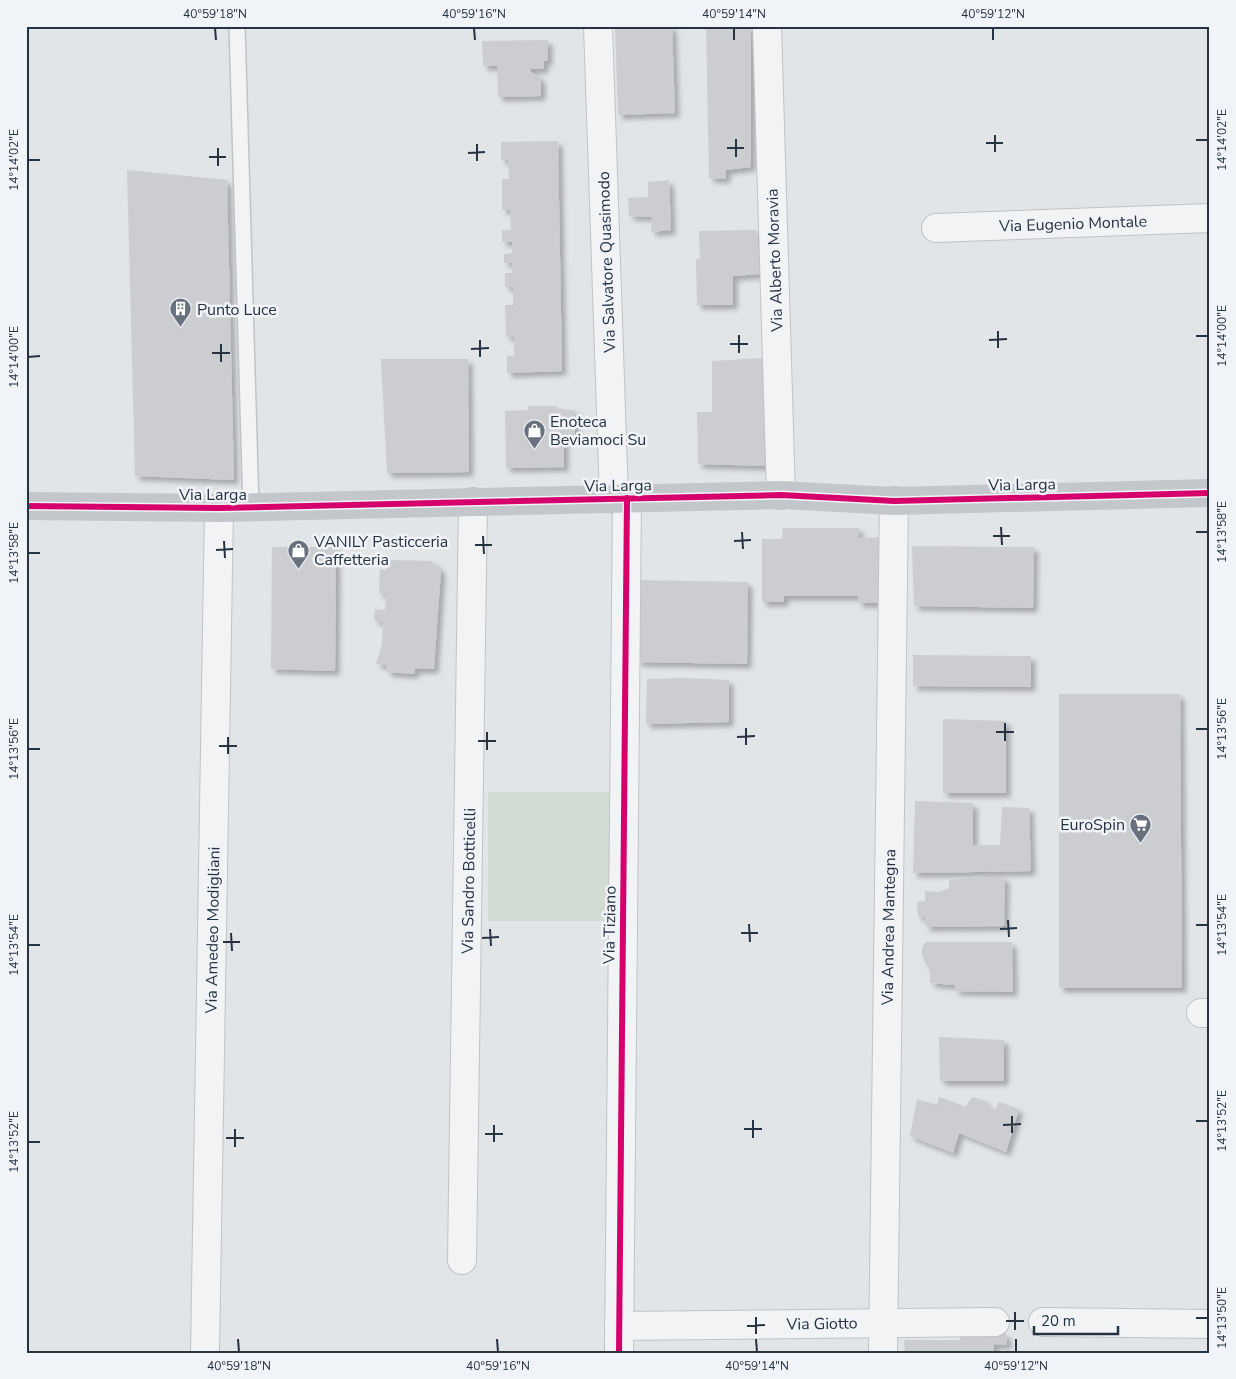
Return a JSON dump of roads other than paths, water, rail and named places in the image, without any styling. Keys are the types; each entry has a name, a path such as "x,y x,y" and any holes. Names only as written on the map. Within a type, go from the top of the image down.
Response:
{"street":[{"name":"Via Salvatore Quasimodo","path":"598,26 620,499"},
{"name":"Via Alberto Moravia","path":"767,26 780,495"},
{"name":"Via Eugenio Montale","path":"936,228 1210,218"},
{"name":"Via Larga","path":"26,506 250,508 780,495 894,501 1210,493"},
{"name":"Via Tiziano","path":"619,1353 620,499"},
{"name":"Via Andrea Mantegna","path":"883,1353 894,501"},
{"name":"Via Sandro Botticelli","path":"462,1260 473,502"},
{"name":"Via Amedeo Modigliani","path":"205,1353 219,508"},
{"name":"Via Giotto","path":"619,1326 995,1322"},
{"path":"1043,1322 1210,1324"}],"lane":[{"path":"238,26 250,508"}],"place":[{"name":"Punto Luce","path":"181,328"},
{"name":"Enoteca Beviamoci Su","path":"534,449"},
{"name":"VANILY Pasticceria Caffetteria","path":"298,569"},
{"name":"EuroSpin","path":"1141,843"}]}
